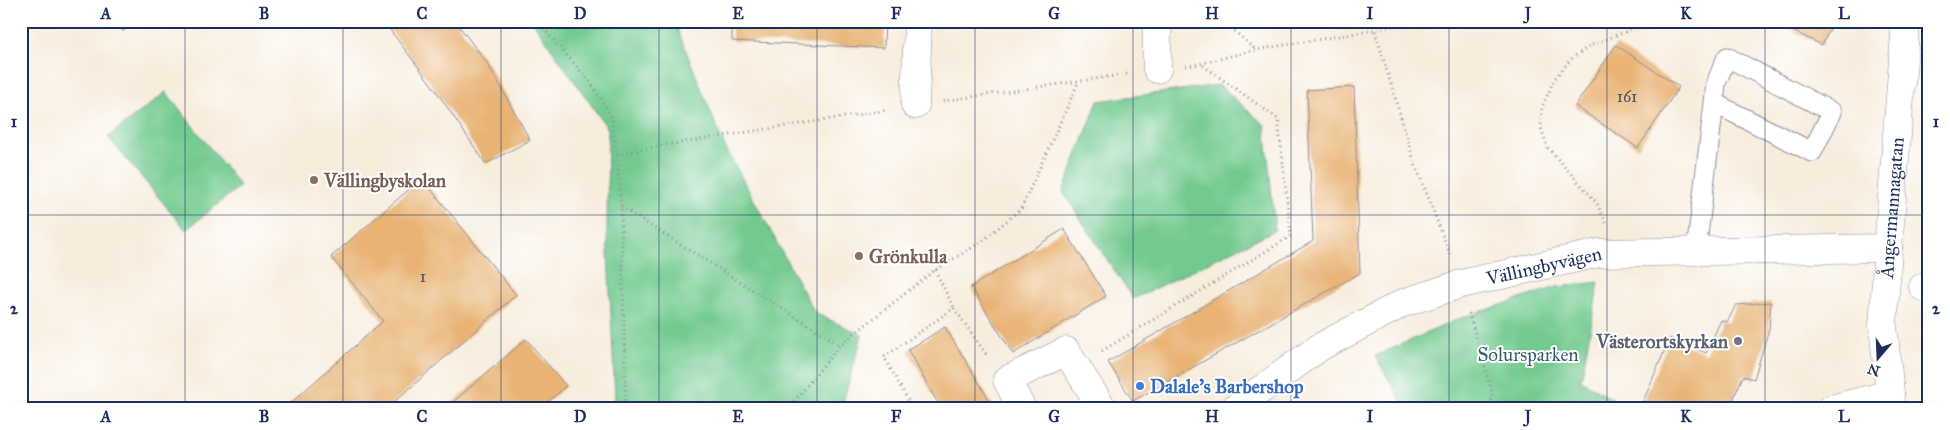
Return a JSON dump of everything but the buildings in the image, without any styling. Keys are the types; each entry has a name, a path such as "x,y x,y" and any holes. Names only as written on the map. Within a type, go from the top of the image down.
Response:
{"street":[{"path":"915,105 918,21"},
{"path":"1157,21 1157,69"},
{"name":"Ångermannagatan","path":"1893,404 1883,326 1906,21"},
{"name":"Vällingbyvägen","path":"1234,409 1320,347 1403,303 1461,284 1600,253 1888,248"},
{"path":"1022,409 1007,380 1066,351 1103,409"},
{"path":"1831,409 1893,404"}],"lane":[{"path":"1696,252 1716,83 1727,57 1832,112 1812,152 1714,103"}],"path":[{"path":"537,21 591,83 611,116 617,156 621,207 626,409"},
{"path":"1223,21 1256,50"},
{"path":"617,156 647,148 915,105 1200,64 1256,50 1375,31 1414,21"},
{"path":"1621,253 1597,203 1548,148 1540,128 1542,107 1555,78 1573,57 1592,45 1652,21"},
{"path":"1375,31 1414,161 1461,284 1492,390 1491,409"},
{"path":"1076,367 1291,236 1278,118 1200,64"},
{"path":"788,409 840,345 936,270 980,243 1021,209 1079,81"},
{"path":"621,207 840,345"},
{"path":"936,270 954,308 994,365 1007,380"},
{"path":"913,409 884,357 954,308"}],"green space":[{"path":"532,21 674,21 724,145 815,313 862,335 841,409 608,409 615,398 607,231 608,129"},
{"path":"1219,85 1265,125 1275,230 1133,299 1063,192 1098,101"},
{"path":"166,92 240,186 186,230 108,137"},
{"name":"Solursparken","path":"1599,282 1581,380 1629,409 1406,409 1375,356 1461,318 1557,287"}],"place":[{"name":"Vällingbyskolan","path":"314,180"},
{"name":"Grönkulla","path":"859,256"},
{"name":"Västerortskyrkan","path":"1738,341"},
{"name":"Dalale’s Barbershop","path":"1140,386"}]}
